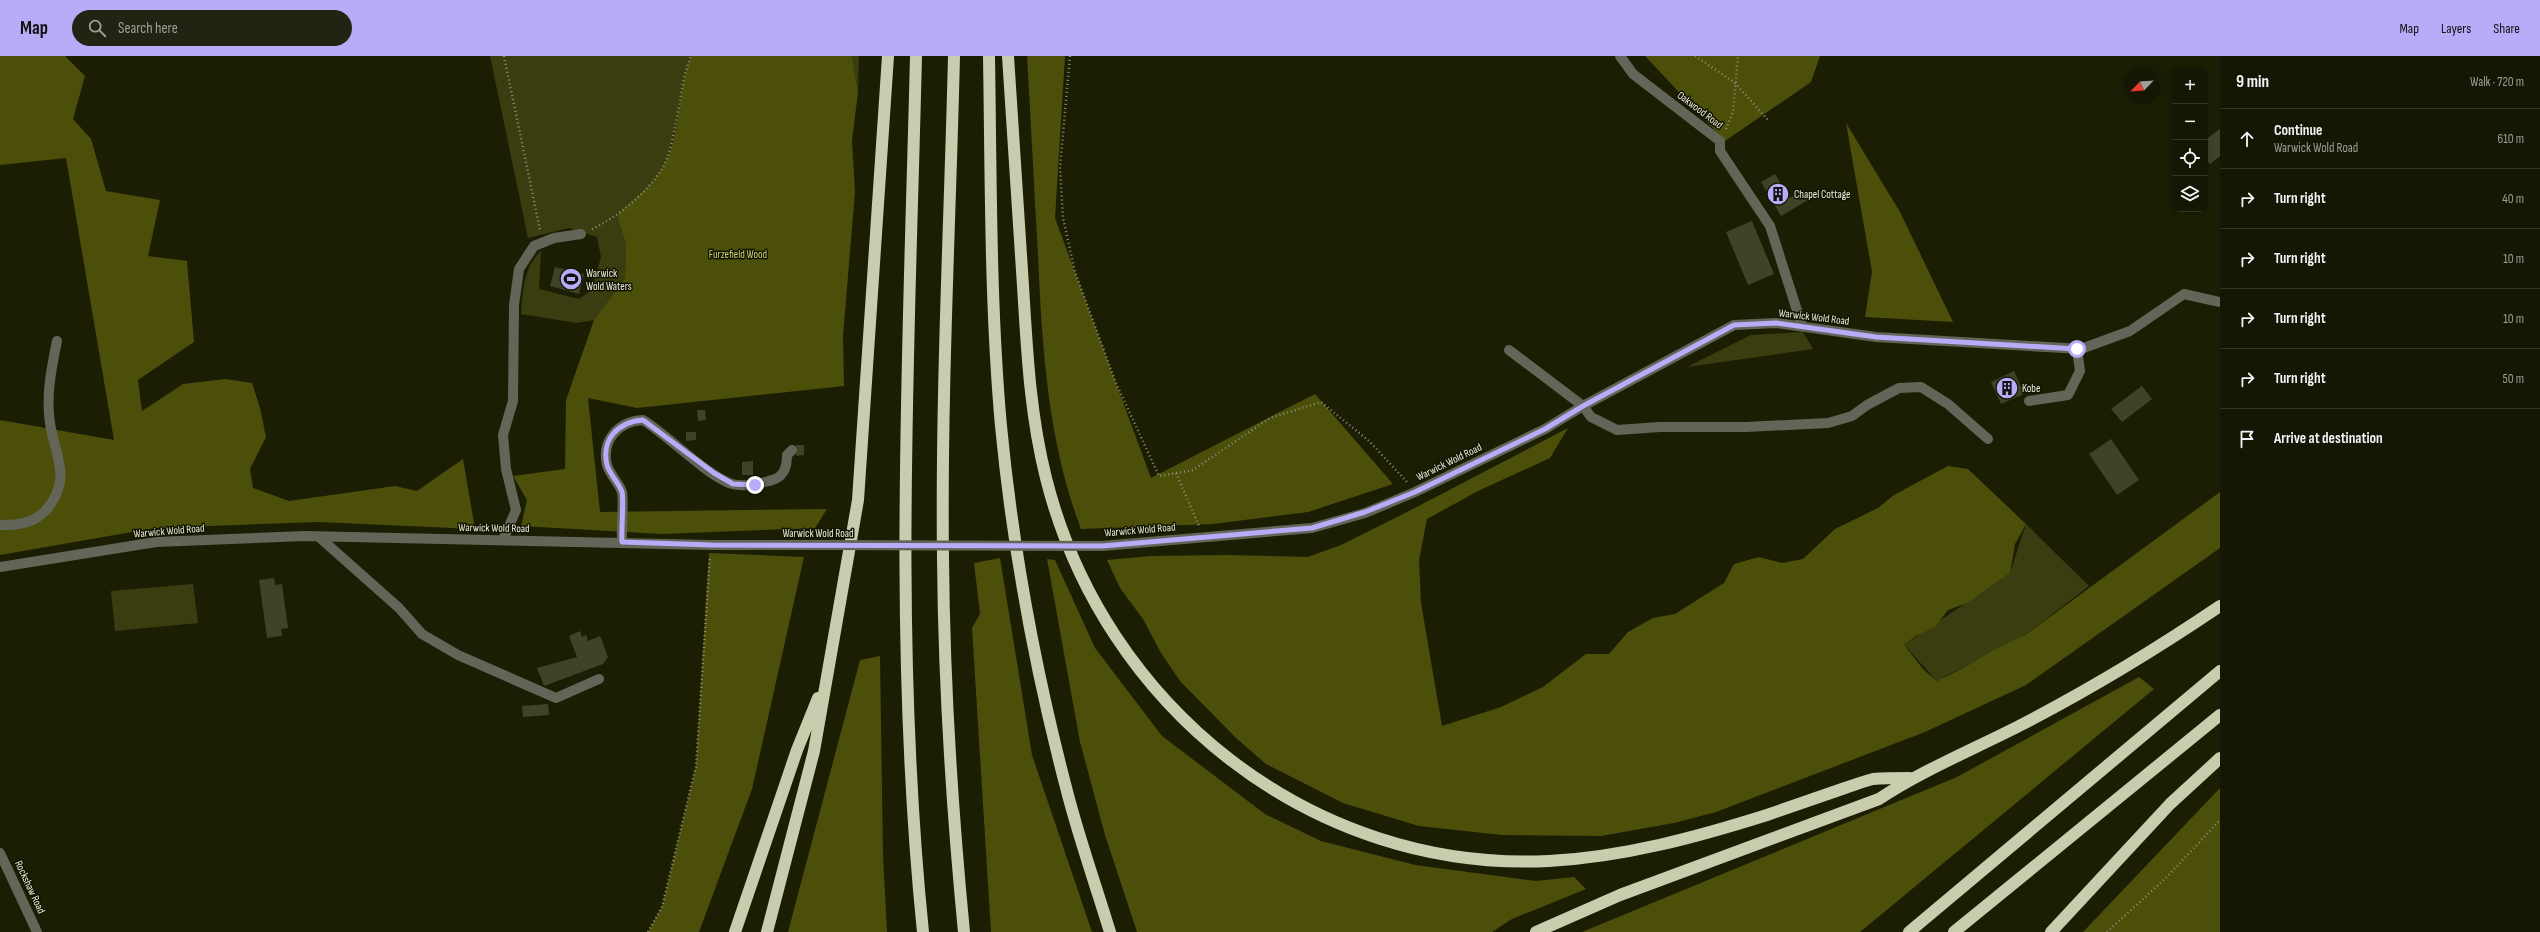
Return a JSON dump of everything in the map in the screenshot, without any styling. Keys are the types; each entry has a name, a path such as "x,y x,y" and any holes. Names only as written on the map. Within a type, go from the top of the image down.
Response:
{"highway":[{"path":"767,932 814,751 858,500 888,56"},
{"path":"916,56 904,518 910,746 923,932"},
{"path":"954,56 944,409 943,558 951,777 964,932"},
{"path":"989,56 995,332 1001,426 1010,504 1023,591 1048,716 1069,797 1110,932"},
{"path":"1008,56 1033,415 1049,489 1077,566 1118,641 1168,705 1199,735 1235,765 1309,810 1358,831 1421,850 1507,861 1587,858 1664,844 1770,814 1872,779 1910,778"},
{"path":"1536,932 1620,895 1879,799 1910,778 1983,745 2064,703 2126,667 2220,606"},
{"path":"1909,932 2220,672"},
{"path":"735,932 797,750 827,676"},
{"path":"1954,932 2220,715"},
{"path":"2051,932 2170,804 2220,758"}],"street":[{"name":"Oakwood Road","path":"1620,56 1633,74 1720,141 1720,151 1770,226 1802,326"},
{"path":"502,540 516,510 506,469 503,435 513,402 514,305 519,269 534,246 554,238 581,234"},
{"name":"Warwick Wold Road","path":"0,567 156,542 319,537 711,545 1102,546 1312,528 1365,512 1415,492 1545,429 1583,406 1734,325 1776,323 1876,337 2077,349 2130,332 2184,294 2220,302"},
{"path":"0,525 20,525 39,518 58,496 61,473 49,416 48,384 57,341"},
{"path":"2029,401 2068,395 2080,371 2077,349"},
{"path":"1509,350 1583,406 1591,417 1617,430 1660,427 1746,427 1828,423 1852,416 1867,405 1899,388 1921,388 1948,404 1988,439"},
{"path":"622,542 622,492 607,466 606,450 612,435 621,425 631,421 643,420 714,473 733,484 755,485 774,480 783,475 787,466 787,455 792,450"},
{"path":"319,537 399,608 422,634 458,655 556,698 599,679"},
{"name":"Rockshaw Road","path":"0,852 37,932"}],"path":[{"path":"504,56 543,242"},
{"path":"581,234 604,223 635,199 662,169 670,150 681,87 691,56"},
{"path":"1070,56 1060,167 1063,218 1076,272 1116,383 1159,476 1193,470 1270,418 1321,402 1369,440 1415,492"},
{"path":"1695,56 1734,82 1769,121"},
{"path":"1720,141 1733,112 1734,82 1738,56"},
{"path":"1176,473 1204,537"},
{"path":"648,932 662,907 696,766 711,545"},
{"path":"2107,932 2166,878 2220,820"}],"green space":[{"path":"0,56 65,56 85,76 73,119 91,139 106,191 160,200 148,256 187,261 194,342 138,380 142,411 183,384 225,379 252,383 260,408 266,437 250,469 253,488 289,501 395,486 417,491 463,459 475,529 318,522 155,528 0,555 0,420 114,440 66,158 0,165"},
{"path":"490,56 691,56 686,70 676,127 668,155 658,175 618,219 626,244 625,278 594,320 577,323 521,314 523,288 527,272 541,251 539,289 579,299 592,290 601,257 597,237 569,228 528,238"},
{"name":"Furzefield Wood","path":"691,56 852,56 858,92 852,141 855,192 843,336 844,386 637,408 588,398 600,512 827,509 815,528 662,534 521,526 527,500 513,476 565,469 566,400 594,320 625,278 626,244 618,219 619,212 653,181 658,175 668,155 673,142 683,84"},
{"path":"852,56 859,56 858,92"},
{"path":"1027,56 1065,56 1055,218 1151,478 1315,394 1393,484 1308,512 1213,524 1081,529 1061,463 1054,429 1045,360"},
{"path":"1645,56 1820,56 1811,82 1725,141"},
{"path":"1846,123 1900,212 1953,322 1865,317 1872,272"},
{"path":"1803,332 1813,349 1687,367 1751,335"},
{"path":"1568,428 1550,458 1478,491 1427,519 1419,560 1421,603 1442,726 1501,707 1543,687 1586,654 1609,654 1628,632 1653,618 1675,614 1724,583 1734,564 1759,557 1782,563 1803,559 1835,529 1878,508 1894,495 1948,466 1968,469 2026,524 2015,544 2010,573 1967,603 1948,610 1935,627 1916,636 1904,645 1924,670 1937,681 2002,646 2024,636 2220,492 2220,548 2026,685 1925,732 1716,812 1674,823 1601,836 1502,835 1419,826 1343,803 1266,764 1236,738 1180,681 1161,653 1143,619 1120,588 1107,560 1151,556 1226,555 1308,557 1341,545"},
{"path":"2026,524 2089,586 2024,636 1937,681 1904,645 2010,573"},
{"path":"709,553 804,557 752,789 699,932 648,932 662,907 696,766"},
{"path":"1000,558 1032,755 1092,932 991,932 972,628 980,614 974,563"},
{"path":"1047,559 1055,560 1095,648 1162,736 1265,814 1321,841 1415,865 1536,881 1574,877 1586,889 1512,919 1492,932 1137,932 1105,835 1080,742"},
{"path":"193,584 198,623 115,631 111,591"},
{"path":"880,656 883,856 887,932 788,932 860,660"},
{"path":"2139,677 2154,689 1860,932 1582,932 1957,777"},
{"path":"2220,788 2220,932 2083,932"}],"building":[{"path":"2220,129 2220,156 2210,164 2208,162 2208,138"},
{"name":"Chapel Cottage","path":"1775,174 1790,198 1802,190 1808,200 1781,216 1761,182"},
{"path":"1752,221 1774,274 1748,285 1726,232"},
{"path":"555,267 584,274 579,294 550,286"},
{"name":"Kobe","path":"2014,371 2024,394 2001,404 1991,382"},
{"path":"2142,386 2152,399 2122,422 2111,409"},
{"path":"697,410 705,410 706,420 698,421"},
{"path":"686,432 696,432 696,440 686,441"},
{"path":"2111,439 2139,480 2117,495 2089,454"},
{"path":"796,445 804,445 804,455 796,456"},
{"path":"753,461 753,475 742,475 742,462"},
{"path":"274,578 275,585 282,584 288,628 281,629 282,636 267,638 259,580"},
{"path":"580,631 582,637 586,635 588,641 600,636 608,657 603,664 544,686 537,668 577,657 569,636"},
{"path":"548,704 549,715 523,717 522,706"}],"place":[{"name":"Chapel Cottage","path":"1778,194"},
{"name":"Warwick Wold Waters","path":"571,279"},
{"name":"Kobe","path":"2007,388"}],"route":[{"path":"755,485 733,484 714,473 643,420 631,421 621,425 612,435 606,450 607,466 622,492 622,542 711,545 1102,546 1312,528 1365,512 1415,492 1545,429 1583,406 1734,325 1776,323 1876,337 2077,349"}]}
